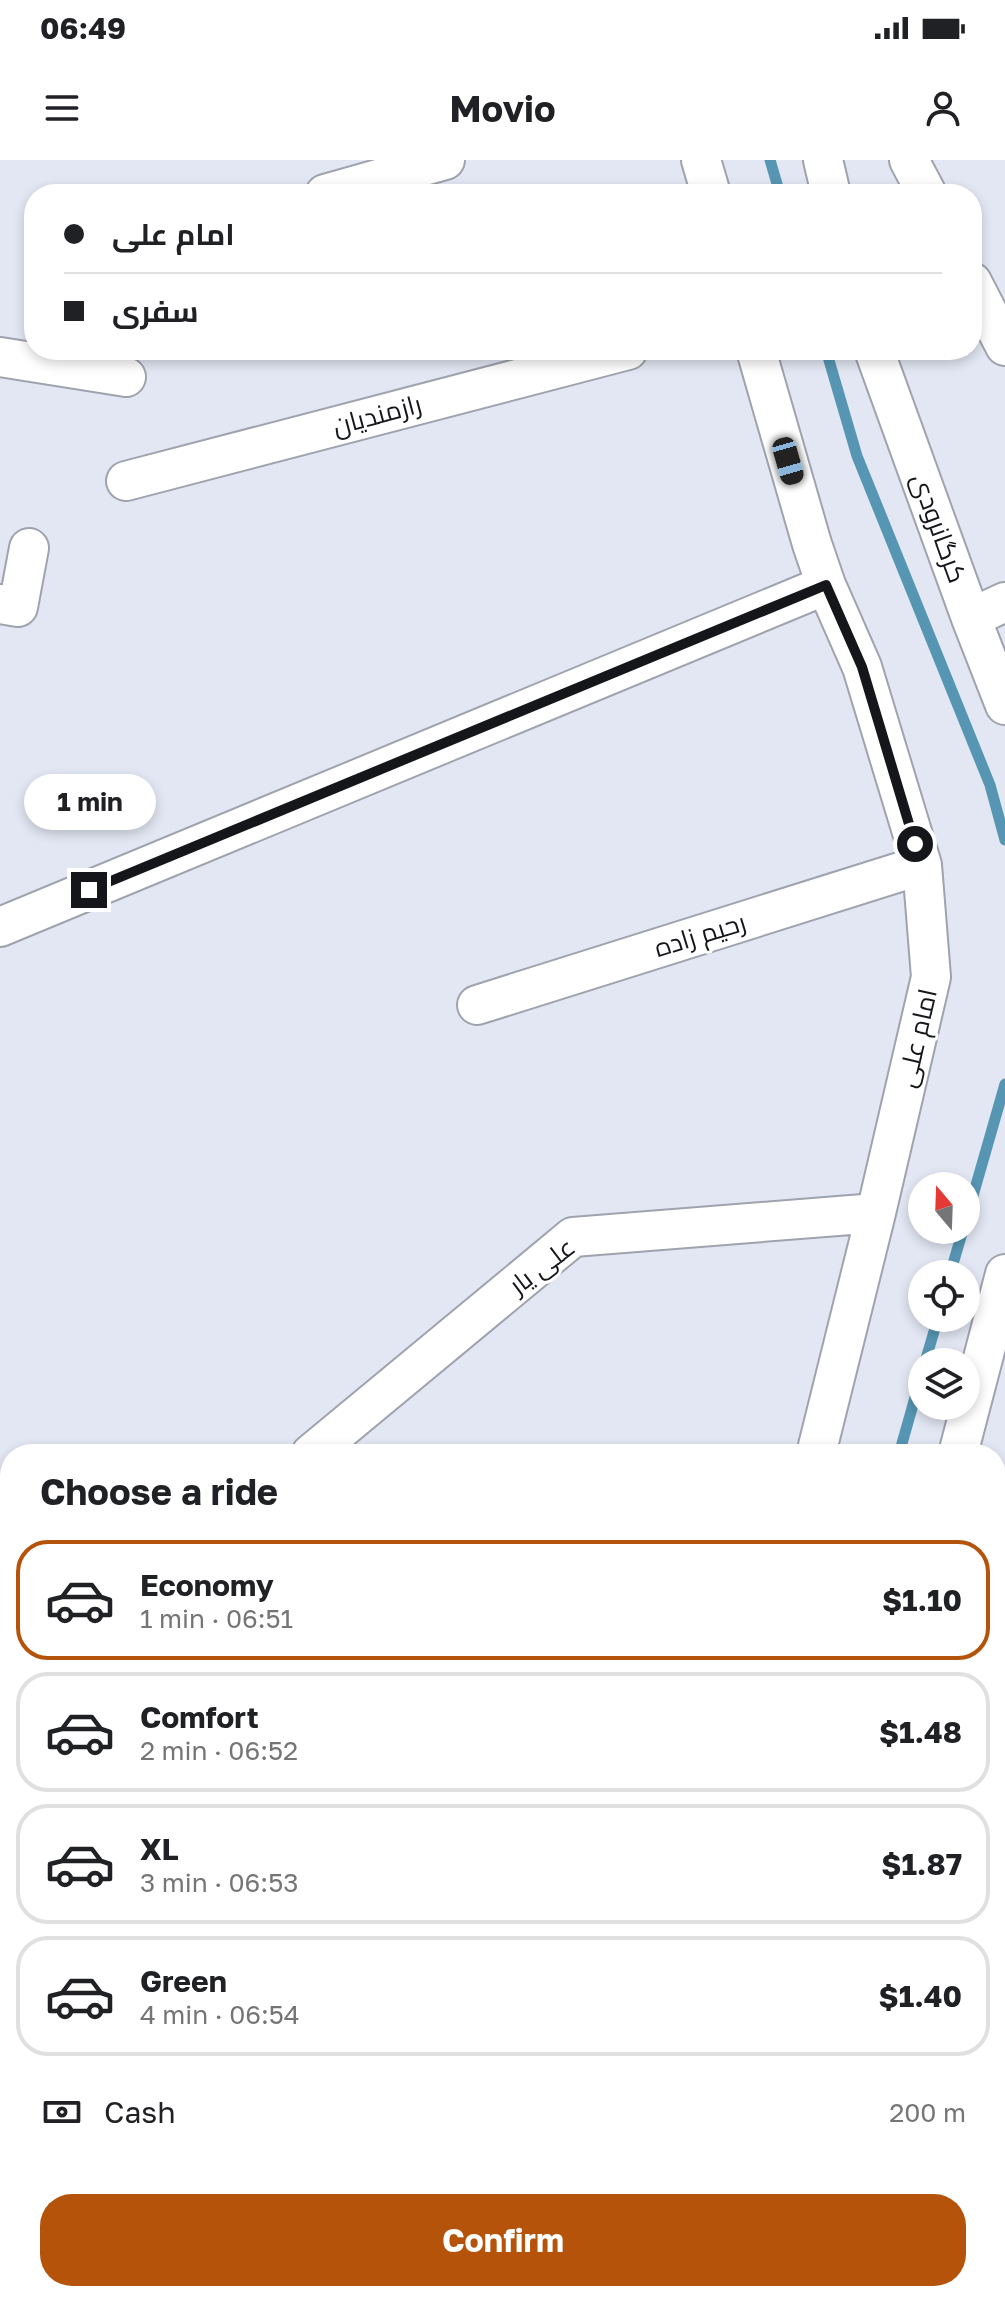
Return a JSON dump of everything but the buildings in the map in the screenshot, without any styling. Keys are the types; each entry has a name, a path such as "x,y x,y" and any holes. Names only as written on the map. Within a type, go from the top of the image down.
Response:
{"street":[{"path":"360,184 445,160"},
{"path":"701,160 708,184"},
{"path":"823,160 829,184"},
{"path":"909,160 922,184"},
{"path":"982,301 1005,346"},
{"path":"0,357 126,377"},
{"name":"رازمندیان","path":"126,481 590,360"},
{"name":"امام علی","path":"759,360 812,544 826,585 862,667 922,865 931,977 818,1444"},
{"name":"کرگانرودی","path":"878,360 1005,705"},
{"path":"0,604 18,607 29,548"},
{"path":"0,927 826,585"},
{"path":"971,618 1005,602"},
{"name":"رحیم زاده","path":"477,1005 922,865"},
{"name":"علی یار","path":"323,1444 573,1237 876,1213"},
{"path":"961,1444 1005,1274"}],"waterway":[{"path":"770,160 777,184"},
{"path":"829,360 857,456 990,785 1005,840"},
{"path":"980,1172 1005,1084"},
{"path":"954,1260 959,1244"},
{"path":"929,1348 934,1332"},
{"path":"902,1444 909,1420"}],"route":[{"path":"89,890 826,585 862,667 915,844"}]}
